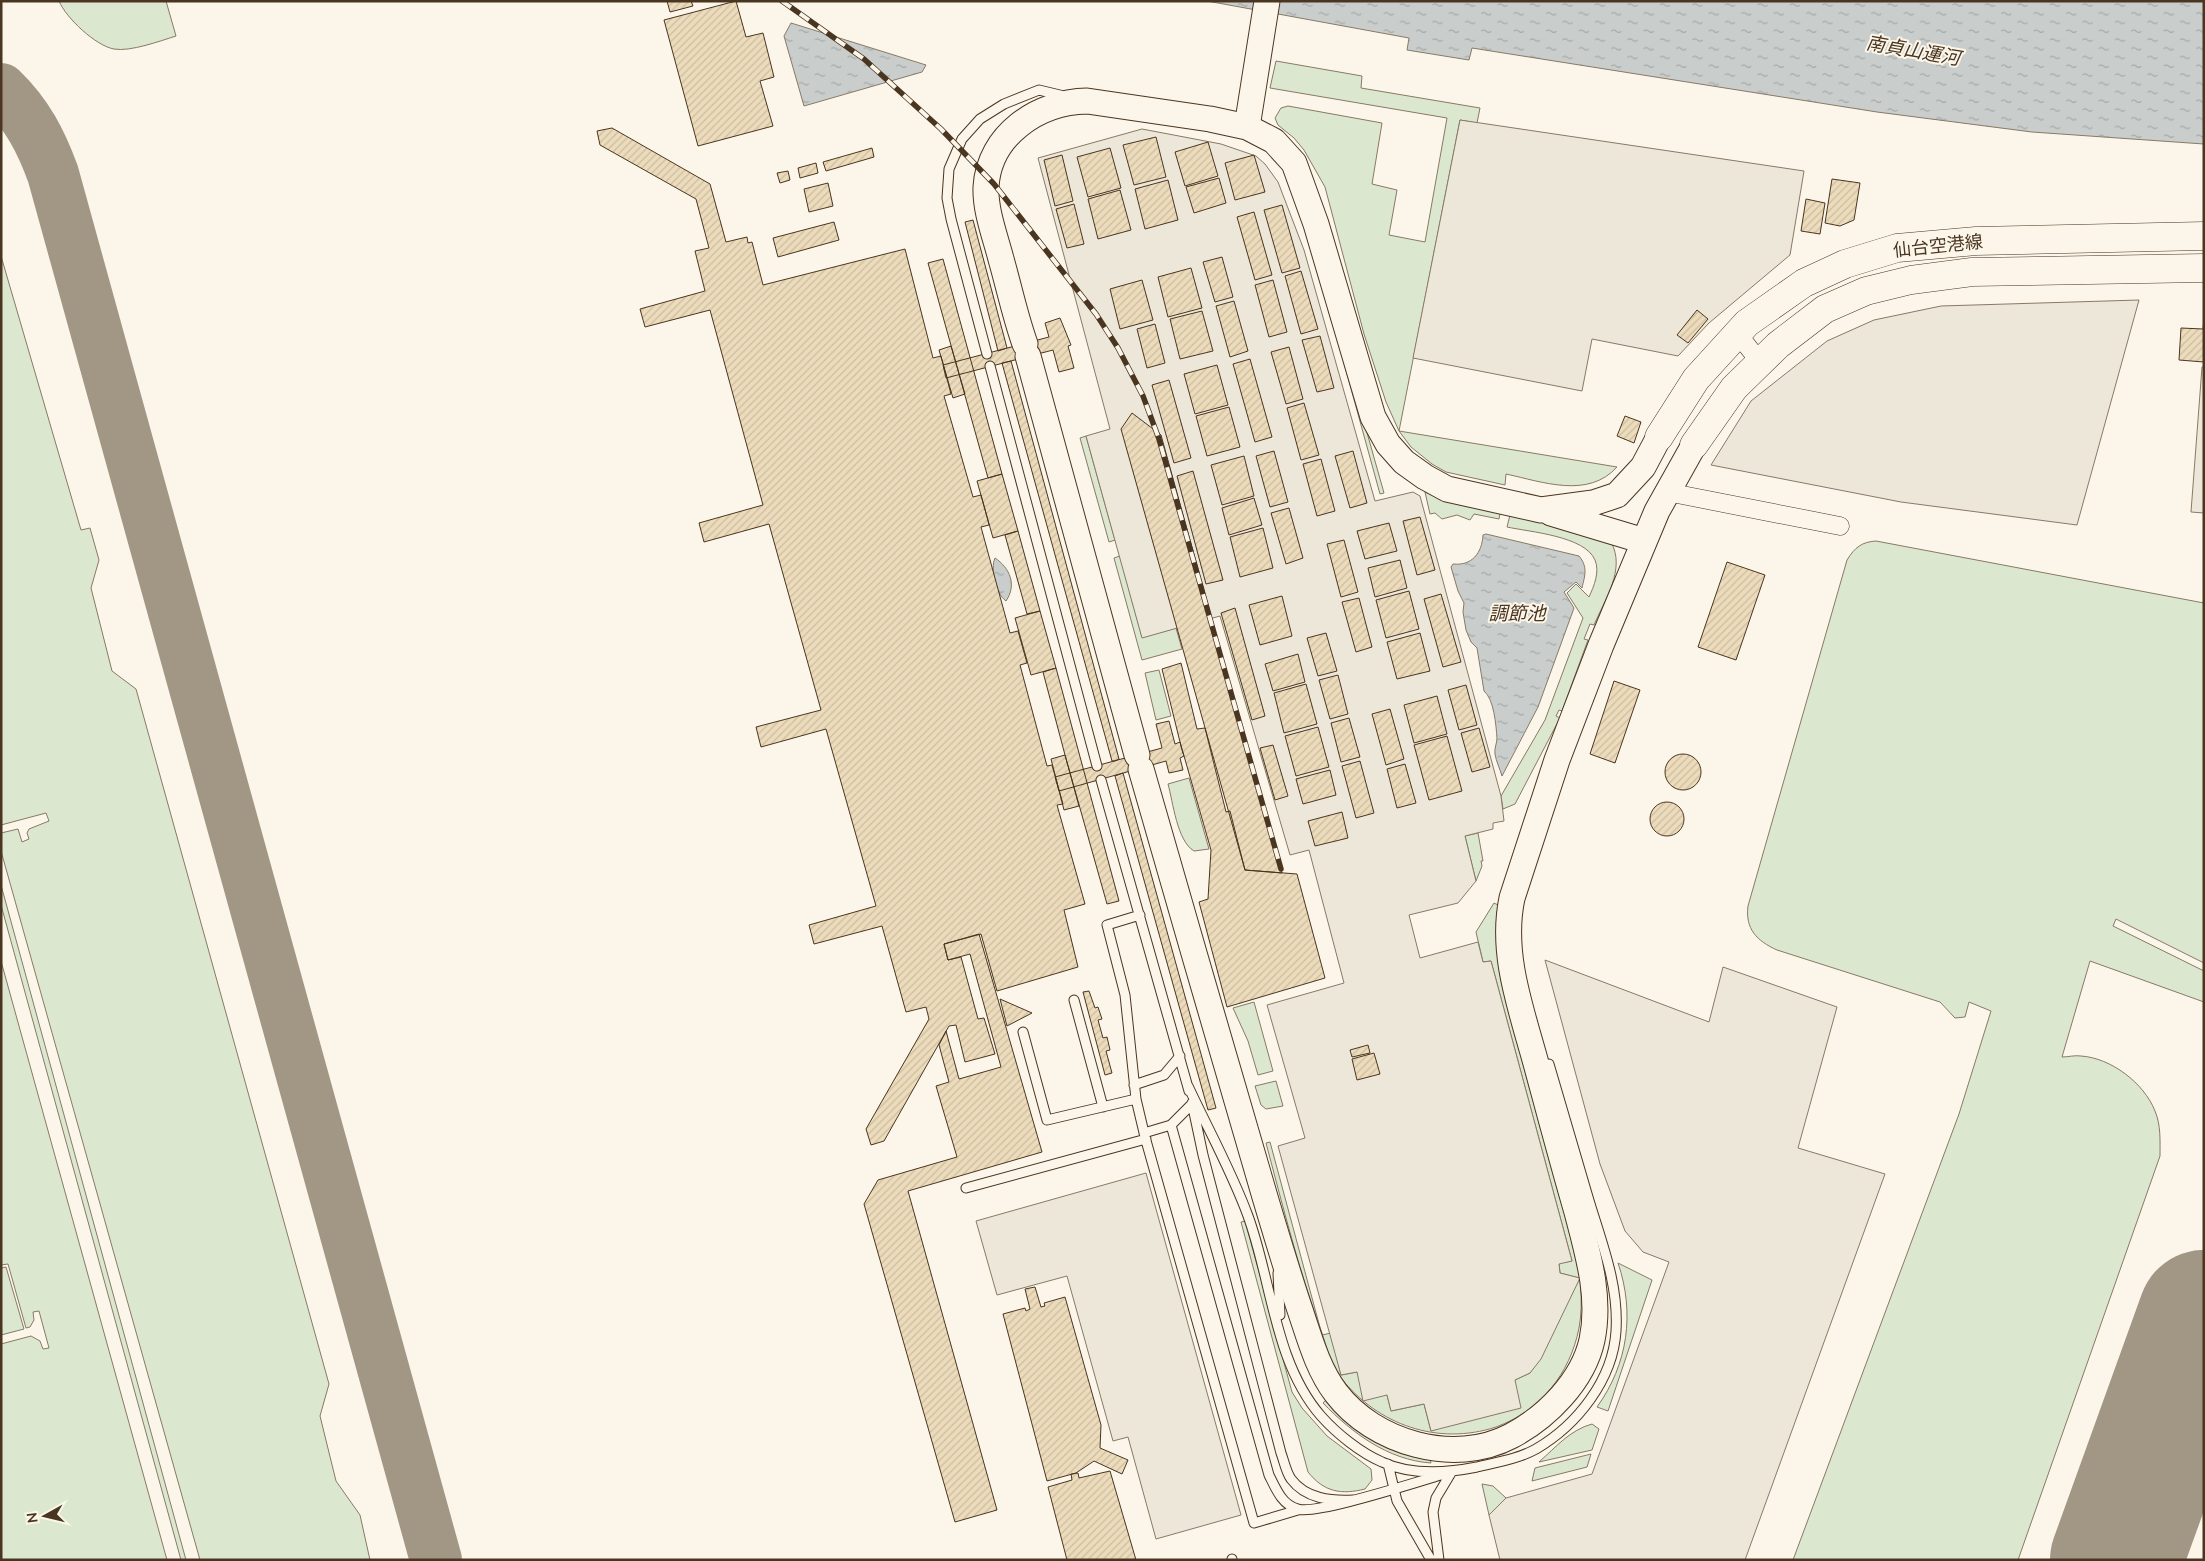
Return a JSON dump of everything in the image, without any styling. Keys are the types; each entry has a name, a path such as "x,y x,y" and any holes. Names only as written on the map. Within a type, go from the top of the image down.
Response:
{"main road":[{"name":"仙台空港線","path":"1659,438 1696,379 1737,333 1804,283 1862,258 1897,248 1976,241 2204,236"},
{"name":"仙台空港線","path":"1694,445 1734,388 1778,345 1825,310 1873,290 1911,280 1972,272 2204,268"}],"street":[{"path":"1247,127 1267,1"},
{"path":"1644,541 1542,510 1447,489 1404,462 1388,444 1373,417 1316,224 1294,163 1274,141 1247,127 1210,119 1087,101 1054,105 1028,118 1015,128 993,158 986,188 991,222 1139,762 1276,1235 1314,1354 1335,1392 1356,1414 1381,1430 1411,1444 1446,1449 1479,1447 1510,1436 1537,1420 1560,1398 1579,1372 1591,1344 1595,1319 1595,1295 1584,1241 1512,976 1508,919 1512,898 1557,760 1644,541 1667,492 1694,445"},
{"path":"1862,258 1873,290"},
{"path":"1737,333 1760,362"},
{"path":"1542,510 1593,503 1617,495 1642,467 1659,438"},
{"path":"1667,492 1840,526"}],"lane":[{"path":"987,354 951,219 947,198 949,169 962,139 980,119 1004,104 1038,90 1087,101"},
{"path":"990,366 1097,766"},
{"path":"1101,780 1180,1056 1203,1155 1281,1453 1290,1478 1309,1494 1323,1498 1353,1500"},
{"path":"1140,915 1107,925 1126,995 1136,1099 1254,1523 1298,1510 1321,1509 1451,1472 1508,1460 1534,1450 1556,1434 1581,1412 1589,1401 1612,1354 1616,1333 1617,1304 1610,1266 1547,1057"},
{"path":"1512,976 1535,1022"},
{"path":"1074,1000 1103,1106"},
{"path":"1023,1032 1047,1120 1136,1099"},
{"path":"1134,1085 1164,1075 1180,1056"},
{"path":"1188,1086 1248,1216 1280,1330 1299,1384 1321,1415 1341,1435 1388,1464 1418,1472 1451,1472"},
{"path":"966,1188 1145,1136 1171,1125 1192,1104"},
{"path":"1171,1125 1270,1475 1281,1498 1298,1510"},
{"path":"1276,1235 1280,1330"},
{"path":"1388,1464 1397,1501 1431,1560"},
{"path":"1439,1560 1433,1512 1436,1498 1451,1472"}],"green space":[{"path":"59,1 166,1 176,36 136,48 121,50 107,47 82,30 68,15"},
{"path":"1276,61 1362,76 1361,88 1480,108 1477,123 1460,120 1399,431 1386,402 1364,334 1325,187 1304,150 1294,138 1278,125 1275,118 1281,108 1288,106 1382,123 1372,184 1397,190 1389,235 1425,242 1447,118 1270,88"},
{"path":"1,256 81,530 90,528 99,560 91,588 112,671 136,689 329,1384 320,1416 336,1481 360,1515 370,1560 200,1560 1,851 1,833 18,829 22,842 29,839 27,833 29,829 49,821 46,813 1,825"},
{"path":"1342,344 1384,493 1380,494 1339,345"},
{"path":"1399,431 1617,467 1605,477 1593,483 1564,486 1506,474 1505,485 1446,472 1432,464 1411,447"},
{"path":"1086,436 1115,540 1109,542 1080,438"},
{"path":"1425,492 1443,500 1500,513 1499,519 1474,514 1470,520 1457,515 1442,519 1435,513 1430,514"},
{"path":"1510,515 1565,527 1611,542 1615,552 1616,563 1612,584 1594,625 1590,624 1584,639 1588,640 1562,711 1559,710 1556,716 1560,718 1515,804 1503,809 1501,796 1545,720 1583,618 1567,593 1576,584 1589,597 1597,574 1595,560 1580,545 1556,536 1507,527"},
{"path":"1876,541 2204,603 2204,963 2116,919 2113,926 2204,971 2204,1002 2090,961 2062,1057 2081,1056 2104,1062 2115,1067 2135,1082 2150,1101 2157,1116 2160,1133 2160,1156 2018,1560 1793,1560 1959,1114 1991,1011 1969,1002 1965,1017 1955,1018 1940,1002 1777,950 1758,938 1748,921 1748,906 1847,560 1859,546"},
{"path":"1120,556 1142,637 1176,628 1182,649 1142,660 1114,558"},
{"path":"1159,670 1171,716 1156,720 1145,673"},
{"path":"1189,778 1209,849 1194,851 1188,846 1183,839 1176,820 1168,784"},
{"path":"1478,833 1483,861 1481,861 1482,866 1476,881 1465,836"},
{"path":"1,885 186,1560 181,1560 1,905"},
{"path":"1494,903 1498,905 1497,932 1568,1210 1578,1260 1581,1308 1575,1345 1568,1361 1551,1389 1526,1411 1496,1427 1453,1434 1431,1432 1411,1427 1391,1419 1373,1408 1341,1378 1335,1368 1323,1335 1331,1333 1341,1375 1357,1372 1387,1395 1391,1411 1424,1404 1431,1431 1515,1380 1530,1373 1579,1278 1560,1273 1559,1263 1572,1261 1491,961 1483,962 1476,932"},
{"path":"1,961 167,1560 1,1560 1,1344 31,1336 40,1341 43,1349 49,1348 39,1311 33,1312 34,1320 30,1327 26,1328 8,1264 1,1265"},
{"path":"1254,1002 1273,1071 1258,1075 1248,1041 1233,1008"},
{"path":"1276,1081 1283,1106 1266,1109 1261,1105 1255,1086"},
{"path":"1270,1142 1320,1327 1299,1263 1266,1143"},
{"path":"1245,1221 1292,1392 1302,1408 1327,1436 1371,1469 1372,1480 1365,1489 1341,1492 1327,1488 1308,1472 1241,1222"},
{"path":"1618,1263 1652,1280 1608,1411 1597,1407 1608,1391 1622,1356 1627,1319 1623,1282"},
{"path":"6,1267 24,1329 1,1335 1,1268"},
{"path":"1326,1400 1430,1459 1431,1463 1400,1457 1372,1443 1334,1414 1323,1403"},
{"path":"1592,1424 1599,1429 1592,1450 1539,1462 1570,1435"},
{"path":"1591,1454 1587,1467 1532,1481 1535,1468"},
{"path":"1482,1484 1493,1486 1506,1498 1489,1515"}],"shaded area":[{"path":"1460,120 1804,171 1790,255 1709,323 1678,356 1592,339 1582,391 1413,358"},
{"path":"1142,129 1221,144 1256,156 1265,164 1278,182 1304,250 1375,501 1413,492 1420,496 1501,796 1504,821 1493,823 1493,829 1465,836 1476,881 1458,903 1409,915 1420,958 1478,942 1483,962 1491,961 1572,1261 1559,1264 1560,1273 1580,1278 1541,1359 1530,1373 1515,1380 1521,1408 1431,1431 1424,1404 1391,1411 1387,1395 1363,1401 1357,1372 1341,1375 1278,1146 1305,1138 1267,1005 1344,983 1309,850 1290,855 1220,616 1142,638 1086,436 1110,429 1038,158"},
{"path":"2139,300 2077,525 1901,502 1711,465 1751,401 1827,341 1874,320 1941,306"},
{"path":"2202,367 2204,367 2204,513 2191,512"},
{"path":"1545,960 1709,1022 1723,967 1837,1007 1798,1148 1885,1174 1745,1560 1500,1560 1489,1515 1506,1498 1592,1474 1669,1262 1643,1252 1625,1231 1600,1164"},
{"path":"1146,1173 1241,1515 1156,1539 1128,1437 1113,1441 1067,1276 997,1295 976,1221"}],"water":[{"name":"南貞山運河","path":"1207,1 2204,1 2204,144 2032,132 1877,112 1472,48 1469,60 1407,50 1409,38"},
{"path":"791,23 926,65 922,72 804,106 784,36"},
{"name":"調節池","path":"1486,534 1579,556 1584,564 1585,571 1582,588 1576,582 1564,592 1574,608 1538,707 1502,776 1495,754 1497,738 1494,713 1490,700 1484,691 1477,648 1471,642 1466,630 1463,612 1464,603 1458,591 1451,567 1453,564 1466,563 1475,557 1481,547 1483,535"},
{"path":"995,558 1005,567 1010,577 1011,589 1006,601 999,593 995,581 993,568"}],"building":[{"path":"667,1 691,1 693,6 670,12"},
{"path":"736,1 746,37 763,33 774,77 760,81 773,126 698,146 664,20"},
{"path":"612,128 710,184 726,242 747,237 748,243 752,242 763,285 905,249 933,358 941,356 951,394 944,396 973,497 981,495 989,525 981,527 1010,633 1018,631 1027,663 1020,665 1047,766 1052,765 1063,804 1057,805 1085,904 1064,910 1078,967 997,991 981,934 944,944 948,960 961,957 978,1019 984,1018 995,1054 965,1062 956,1025 949,1026 884,1141 871,1145 866,1129 929,1019 926,1007 906,1012 882,926 814,944 809,925 876,906 826,729 761,747 756,727 821,710 769,524 704,542 699,523 763,505 710,310 645,327 640,309 705,291 695,251 709,248 696,199 600,145 597,131"},
{"path":"1156,137 1166,177 1134,185 1123,145"},
{"path":"1208,142 1218,176 1185,186 1175,152"},
{"path":"872,148 874,157 826,171 823,162"},
{"path":"1110,148 1121,188 1088,197 1077,157"},
{"path":"1062,155 1073,201 1055,206 1044,160"},
{"path":"1254,155 1265,192 1235,200 1225,163"},
{"path":"816,163 818,173 800,178 798,168"},
{"path":"788,171 790,180 780,183 777,173"},
{"path":"1219,178 1226,203 1194,213 1186,187"},
{"path":"1832,179 1860,183 1854,220 1840,226 1825,223"},
{"path":"1168,180 1178,220 1145,229 1135,189"},
{"path":"828,183 833,206 809,212 804,189"},
{"path":"1120,190 1131,230 1098,239 1088,199"},
{"path":"1806,199 1825,203 1820,234 1801,231"},
{"path":"1074,204 1084,244 1067,248 1056,209"},
{"path":"1282,205 1300,268 1282,273 1264,210"},
{"path":"1254,212 1272,275 1255,280 1237,217"},
{"path":"973,220 1007,348 998,351 965,222"},
{"path":"834,222 839,240 778,257 773,238"},
{"path":"1222,257 1233,297 1215,302 1203,262"},
{"path":"943,259 1002,474 988,478 928,263"},
{"path":"1191,268 1202,308 1168,317 1158,277"},
{"path":"1301,271 1318,329 1301,334 1285,276"},
{"path":"1142,280 1153,320 1120,329 1110,289"},
{"path":"1273,280 1287,332 1269,337 1255,285"},
{"path":"1234,301 1248,351 1230,357 1216,306"},
{"path":"1697,310 1708,319 1688,343 1677,335"},
{"path":"1202,311 1213,351 1180,359 1170,319"},
{"path":"1060,318 1071,345 1068,346 1074,368 1059,372 1053,350 946,378 943,365 1049,337 1045,323"},
{"path":"2204,318 2204,362 2179,360 2181,328 2203,329"},
{"path":"1155,324 1165,363 1147,368 1137,329"},
{"path":"1320,336 1334,388 1317,392 1302,340"},
{"path":"951,346 965,394 953,398 939,350"},
{"path":"1289,347 1303,399 1286,404 1271,352"},
{"path":"1250,359 1272,437 1255,442 1233,364"},
{"path":"1011,361 1119,759 1115,761 1112,761 1002,363"},
{"path":"1217,365 1228,405 1195,414 1184,374"},
{"path":"1169,380 1191,458 1174,463 1152,385"},
{"path":"1304,403 1319,455 1301,460 1287,408"},
{"path":"1229,407 1240,447 1207,456 1196,416"},
{"path":"1132,413 1161,435 1282,873 1245,870 1121,429"},
{"path":"1625,416 1641,422 1634,443 1617,436"},
{"path":"1274,451 1288,502 1270,507 1256,456"},
{"path":"1353,451 1367,503 1350,508 1335,456"},
{"path":"1244,456 1254,496 1222,505 1211,465"},
{"path":"1321,459 1335,511 1317,516 1303,464"},
{"path":"1193,471 1223,580 1206,584 1177,476"},
{"path":"1002,474 1018,531 993,538 977,481"},
{"path":"1254,498 1262,525 1229,535 1222,508"},
{"path":"1289,508 1303,558 1286,564 1271,513"},
{"path":"1420,517 1435,570 1417,575 1403,521"},
{"path":"1389,523 1397,551 1365,559 1357,531"},
{"path":"1263,528 1273,568 1240,577 1230,537"},
{"path":"1018,531 1040,611 1027,614 1005,535"},
{"path":"1344,540 1358,592 1341,597 1327,544"},
{"path":"1400,560 1407,588 1375,597 1368,568"},
{"path":"1727,562 1765,575 1736,660 1698,647"},
{"path":"1409,591 1419,629 1386,638 1376,600"},
{"path":"1441,594 1461,662 1443,667 1424,599"},
{"path":"1282,596 1292,636 1260,645 1249,605"},
{"path":"1359,598 1372,647 1356,652 1342,602"},
{"path":"1235,608 1265,716 1252,720 1221,613"},
{"path":"1040,611 1056,668 1031,675 1015,618"},
{"path":"1326,633 1337,671 1318,676 1307,638"},
{"path":"1420,633 1430,671 1397,679 1387,642"},
{"path":"1298,654 1305,682 1273,691 1265,664"},
{"path":"1181,663 1197,729 1205,728 1226,812 1230,811 1245,870 1297,874 1325,978 1227,1007 1199,902 1208,899 1211,850 1180,742 1162,669"},
{"path":"1056,668 1119,901 1107,904 1043,672"},
{"path":"1338,675 1348,714 1330,719 1319,680"},
{"path":"1614,681 1640,690 1615,763 1590,754"},
{"path":"1306,684 1317,724 1284,733 1274,693"},
{"path":"1466,685 1477,725 1459,730 1448,690"},
{"path":"1437,696 1447,734 1414,743 1404,705"},
{"path":"1390,709 1404,759 1386,765 1372,714"},
{"path":"1349,718 1360,757 1341,762 1331,723"},
{"path":"1169,721 1175,744 1180,742 1184,756 1180,758 1183,770 1169,773 1166,761 1059,791 1055,777 1162,748 1156,724"},
{"path":"1318,727 1329,767 1296,776 1285,736"},
{"path":"1479,728 1490,767 1472,772 1461,733"},
{"path":"1447,736 1462,791 1429,800 1414,745"},
{"path":"1273,745 1288,796 1275,800 1260,748"},
{"path":"1683,754 1690,755 1696,759 1700,765 1700,779 1696,785 1690,789 1683,790 1676,789 1670,785 1666,779 1665,772 1666,765 1670,759 1676,755"},
{"path":"1065,755 1079,806 1064,810 1051,759"},
{"path":"1360,761 1374,813 1356,818 1342,766"},
{"path":"1405,764 1416,803 1397,808 1387,769"},
{"path":"1330,770 1336,795 1303,804 1296,779"},
{"path":"1123,773 1216,1108 1208,1110 1115,776"},
{"path":"1667,802 1674,803 1679,807 1683,812 1683,826 1679,831 1674,835 1667,836 1660,835 1655,831 1651,826 1650,819 1651,812 1655,807 1660,803"},
{"path":"1342,812 1348,838 1315,846 1308,821"},
{"path":"979,934 1042,1152 908,1191 997,1510 955,1522 864,1204 878,1180 957,1157 936,1086 949,1082 939,1045 946,1031 959,1079 1001,1067 970,954 948,960 944,944"},
{"path":"1089,991 1095,1008 1098,1007 1102,1019 1098,1020 1103,1038 1107,1037 1110,1050 1106,1051 1112,1073 1105,1075 1083,992"},
{"path":"1000,999 1032,1013 1007,1026"},
{"path":"1368,1045 1370,1053 1352,1057 1350,1050"},
{"path":"1374,1053 1380,1074 1357,1080 1352,1059"},
{"path":"1035,1287 1041,1307 1045,1306 1044,1303 1065,1297 1101,1425 1100,1448 1128,1460 1122,1474 1094,1461 1076,1473 1047,1481 1003,1314 1025,1308 1026,1311 1030,1309 1025,1289"},
{"path":"1110,1471 1136,1560 1067,1560 1048,1487 1072,1480 1071,1474 1078,1473 1079,1478"}],"taxiway":[{"path":"1,89 26,118 53,174 436,1560"}],"runway":[{"path":"2116,1560 2204,1316"}],"railway":[{"path":"782,1 864,59 941,129 994,184 1096,314 1118,348 1143,396 1159,439 1281,869"}]}
